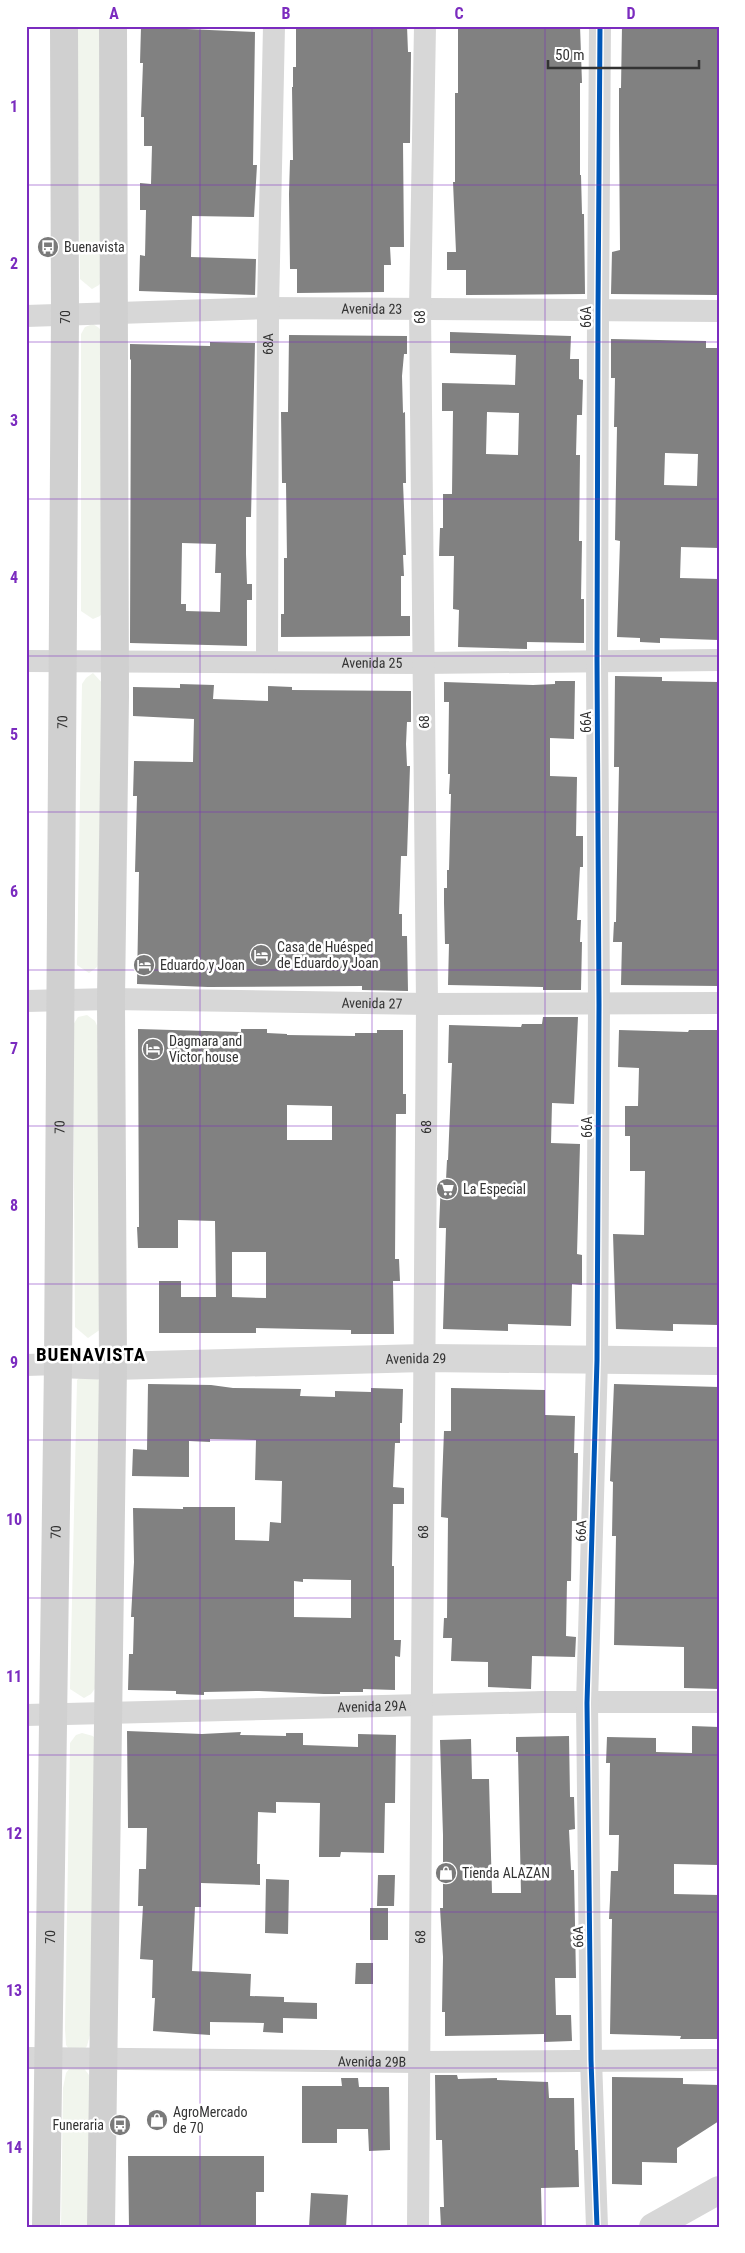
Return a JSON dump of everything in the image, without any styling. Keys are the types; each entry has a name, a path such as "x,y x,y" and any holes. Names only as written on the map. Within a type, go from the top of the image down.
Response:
{"main road":[{"name":"70","path":"46,2227 37,2058 53,1716 58,1364 65,315 64,26"},
{"path":"101,2227 113,1366 113,26"}],"street":[{"name":"68A","path":"267,662 268,308 274,26"},
{"name":"68","path":"418,2227 417,2062 422,1706 427,1004 420,309 425,26"},
{"name":"66A","path":"597,2227 590,2060 587,1704 597,1360 599,1005 597,660 600,26"},
{"name":"Avenida 23","path":"26,316 268,308 598,312 719,311"},
{"name":"Avenida 25","path":"26,661 423,663 719,660"},
{"name":"Avenida 27","path":"26,1001 112,999 599,1005 719,1003"},
{"name":"Avenida 29","path":"58,1364 113,1366 424,1358 719,1361"},
{"path":"26,1365 58,1364"},
{"name":"Avenida 29A","path":"26,1715 109,1715 543,1702 587,1704 719,1702"},
{"name":"Avenida 29B","path":"37,2058 417,2062 719,2060"},
{"path":"653,2227 719,2190"}],"shaded area":[{"path":"77,26 100,26 103,278 99,285 92,289 80,279"},
{"path":"93,324 104,334 105,609 100,616 93,619 81,611 81,334 85,327"},
{"path":"93,673 103,684 100,960 97,967 89,973 77,965 82,684"},
{"path":"87,1015 95,1021 98,1028 101,1329 88,1338 75,1327 73,1025 78,1017"},
{"path":"82,1376 96,1376 100,1382 96,1687 91,1694 84,1698 70,1689 77,1380"},
{"path":"82,1733 93,1736 98,1743 91,2031 87,2046 77,2059 66,2045 65,2029 70,1743 76,1735"},
{"path":"77,2059 89,2075 89,2227 61,2227 63,2088 66,2073"}],"building":[{"path":"356,26 407,26 408,52 411,52 410,143 403,143 404,247 390,247 391,265 384,265 384,292 297,293 297,269 290,269 289,194 290,160 293,160 292,87 293,67 296,67 296,29 356,28"},
{"path":"458,26 580,26 582,83 580,83 580,175 582,214 584,214 585,294 466,295 466,270 447,270 447,252 456,252 453,182 455,182 455,93 458,93"},
{"path":"622,26 719,26 719,295 611,294 612,252 620,250 619,88 621,88"},
{"path":"141,27 255,32 253,165 257,165 254,217 192,216 191,257 256,259 255,295 139,291 140,255 145,256 146,210 140,210 140,183 151,184 152,146 144,146 144,117 141,117 143,63 140,63"},
{"path":"450,332 571,336 570,359 579,359 579,379 583,380 582,415 577,415 576,455 580,455 579,541 582,541 581,599 584,599 584,643 527,642 527,649 458,647 459,610 453,609 454,556 439,556 440,528 443,528 443,494 452,494 453,411 442,411 442,383 515,385 516,355 450,353","holes":["487,412 519,413 518,455 486,454"]},
{"path":"289,335 407,336 407,354 404,354 402,376 403,413 405,412 406,483 403,483 406,555 403,555 404,576 401,576 401,616 410,616 410,636 281,637 281,614 284,614 284,558 287,558 286,483 282,483 281,412 288,412"},
{"path":"611,339 706,341 706,348 719,348 719,548 681,547 680,578 719,579 719,640 660,638 660,643 640,642 640,638 617,637 620,541 615,540 617,427 614,427 615,378 611,378","holes":["665,453 698,454 697,486 664,485"]},
{"path":"210,342 255,343 251,517 246,517 247,584 252,584 252,600 247,600 247,646 130,643 130,344 210,346","holes":["182,543 216,544 215,573 221,573 220,612 186,611 186,604 181,604"]},
{"path":"615,676 662,677 662,681 719,682 719,986 621,985 622,942 613,942 614,922 616,922 619,767 614,767"},
{"path":"555,681 575,681 574,739 550,738 550,776 577,777 576,836 583,836 583,867 580,867 577,920 581,920 581,990 543,990 543,987 448,985 449,944 445,944 444,888 447,888 447,870 449,870 451,794 449,794 450,774 448,774 449,702 444,702 444,682 533,685 555,684"},
{"path":"180,684 214,685 213,699 268,701 268,686 292,687 292,690 411,691 411,722 407,722 406,744 407,766 410,766 407,856 401,856 399,914 402,914 402,936 407,936 408,991 362,990 362,986 208,987 137,984 139,872 135,872 137,796 133,796 134,761 193,762 194,719 133,716 133,687 180,688"},
{"path":"543,1017 578,1017 574,1104 552,1103 551,1143 580,1144 577,1254 582,1255 582,1285 572,1284 571,1326 508,1324 508,1331 443,1329 446,1228 439,1228 441,1180 446,1180 448,1160 452,1063 448,1063 449,1025 521,1027 522,1024 542,1024"},
{"path":"138,1029 241,1032 241,1029 267,1029 267,1033 287,1035 355,1036 355,1033 377,1033 377,1030 403,1030 403,1094 406,1094 406,1114 396,1114 395,1259 399,1259 400,1281 393,1281 394,1334 351,1334 351,1330 256,1328 256,1333 159,1333 159,1281 181,1281 181,1297 216,1297 215,1221 178,1220 178,1248 138,1248 137,1227 139,1227","holes":["287,1105 332,1106 332,1140 287,1140","232,1252 266,1252 266,1298 232,1297"]},
{"path":"619,1030 688,1032 689,1030 719,1030 719,1325 673,1324 673,1331 616,1329 613,1234 644,1235 645,1171 630,1171 630,1136 625,1136 625,1106 638,1106 639,1068 618,1067"},
{"path":"148,1384 301,1389 300,1396 335,1397 335,1391 371,1392 371,1388 403,1389 400,1443 395,1443 393,1487 404,1488 404,1504 393,1504 394,1640 401,1640 400,1657 395,1656 395,1690 363,1689 363,1692 340,1692 340,1694 259,1691 204,1692 204,1695 176,1694 176,1691 128,1690 129,1654 133,1654 134,1617 131,1617 134,1562 133,1508 235,1507 235,1540 269,1541 270,1522 281,1523 282,1481 255,1480 256,1440 210,1439 210,1442 189,1441 189,1477 132,1476 133,1449 147,1450","holes":["303,1579 351,1580 351,1618 294,1617 294,1581 303,1582"]},
{"path":"614,1384 719,1387 719,1689 684,1688 684,1647 614,1645 616,1536 612,1536 613,1482 610,1481"},
{"path":"451,1388 545,1390 545,1415 575,1416 574,1453 578,1453 577,1521 572,1521 571,1581 567,1581 566,1636 576,1637 575,1657 532,1656 531,1689 488,1687 488,1662 451,1661 452,1638 443,1638 444,1618 447,1618 448,1518 441,1517 442,1483 444,1431 451,1431"},
{"path":"692,1726 719,1727 719,1865 674,1864 674,1894 719,1895 719,2039 680,2039 681,2036 610,2034 612,1919 609,1919 611,1871 618,1871 619,1835 609,1835 610,1763 606,1763 607,1737 656,1738 656,1752 692,1753"},
{"path":"127,1731 202,1734 241,1732 240,1735 286,1736 286,1733 303,1733 303,1745 358,1747 358,1734 396,1735 395,1803 385,1803 384,1853 341,1852 340,1857 319,1857 320,1803 276,1802 276,1813 258,1812 257,1864 260,1864 260,1885 201,1883 201,1907 195,1907 192,1971 251,1974 250,1996 284,1997 284,2002 317,2003 317,2019 283,2018 283,2033 263,2032 264,2023 210,2022 210,2035 153,2031 155,1998 152,1998 153,1960 140,1959 143,1906 138,1906 139,1869 146,1869 147,1828 128,1828"},
{"path":"569,1736 570,1797 574,1797 575,1829 569,1830 571,1870 574,1870 576,1978 555,1978 556,2015 571,2015 572,2041 544,2042 544,2034 445,2036 445,2012 442,2012 443,1957 440,1908 443,1908 443,1835 440,1740 471,1739 472,1779 489,1779 492,1893 521,1893 518,1752 516,1752 516,1737"},
{"path":"378,1875 395,1875 394,1906 377,1906"},
{"path":"266,1879 289,1880 288,1934 265,1933"},
{"path":"370,1908 388,1908 388,1940 370,1940"},
{"path":"356,1963 373,1963 373,1984 355,1984"},
{"path":"435,2075 457,2075 458,2079 497,2078 497,2080 548,2082 549,2098 574,2098 575,2150 578,2150 579,2187 541,2188 542,2227 441,2227 440,2207 444,2207 442,2140 436,2140"},
{"path":"612,2077 683,2078 683,2084 719,2085 719,2121 677,2148 677,2163 642,2162 642,2185 612,2184"},
{"path":"341,2078 358,2078 359,2087 389,2087 390,2150 369,2151 368,2129 337,2129 337,2143 302,2143 302,2086 342,2086"},
{"path":"128,2156 264,2156 264,2192 256,2192 256,2227 129,2227"},
{"path":"311,2193 348,2195 346,2227 309,2227"}],"cycle path":[{"path":"597,2227 591,2060 587,1703 597,1360 599,1005 597,660 600,26"}],"place":[{"name":"Buenavista","path":"48,247"},
{"name":"Casa de Huésped de Eduardo y Joan","path":"261,955"},
{"name":"Eduardo y Joan","path":"144,965"},
{"name":"Dagmara and Victor house","path":"153,1049"},
{"name":"La Especial","path":"447,1189"},
{"name":"Tienda ALAZAN","path":"446,1873"},
{"name":"AgroMercado de 70","path":"157,2120"},
{"name":"Funeraria","path":"120,2125"}],"district":[{"name":"BUENAVISTA","path":"91,1354"}]}
